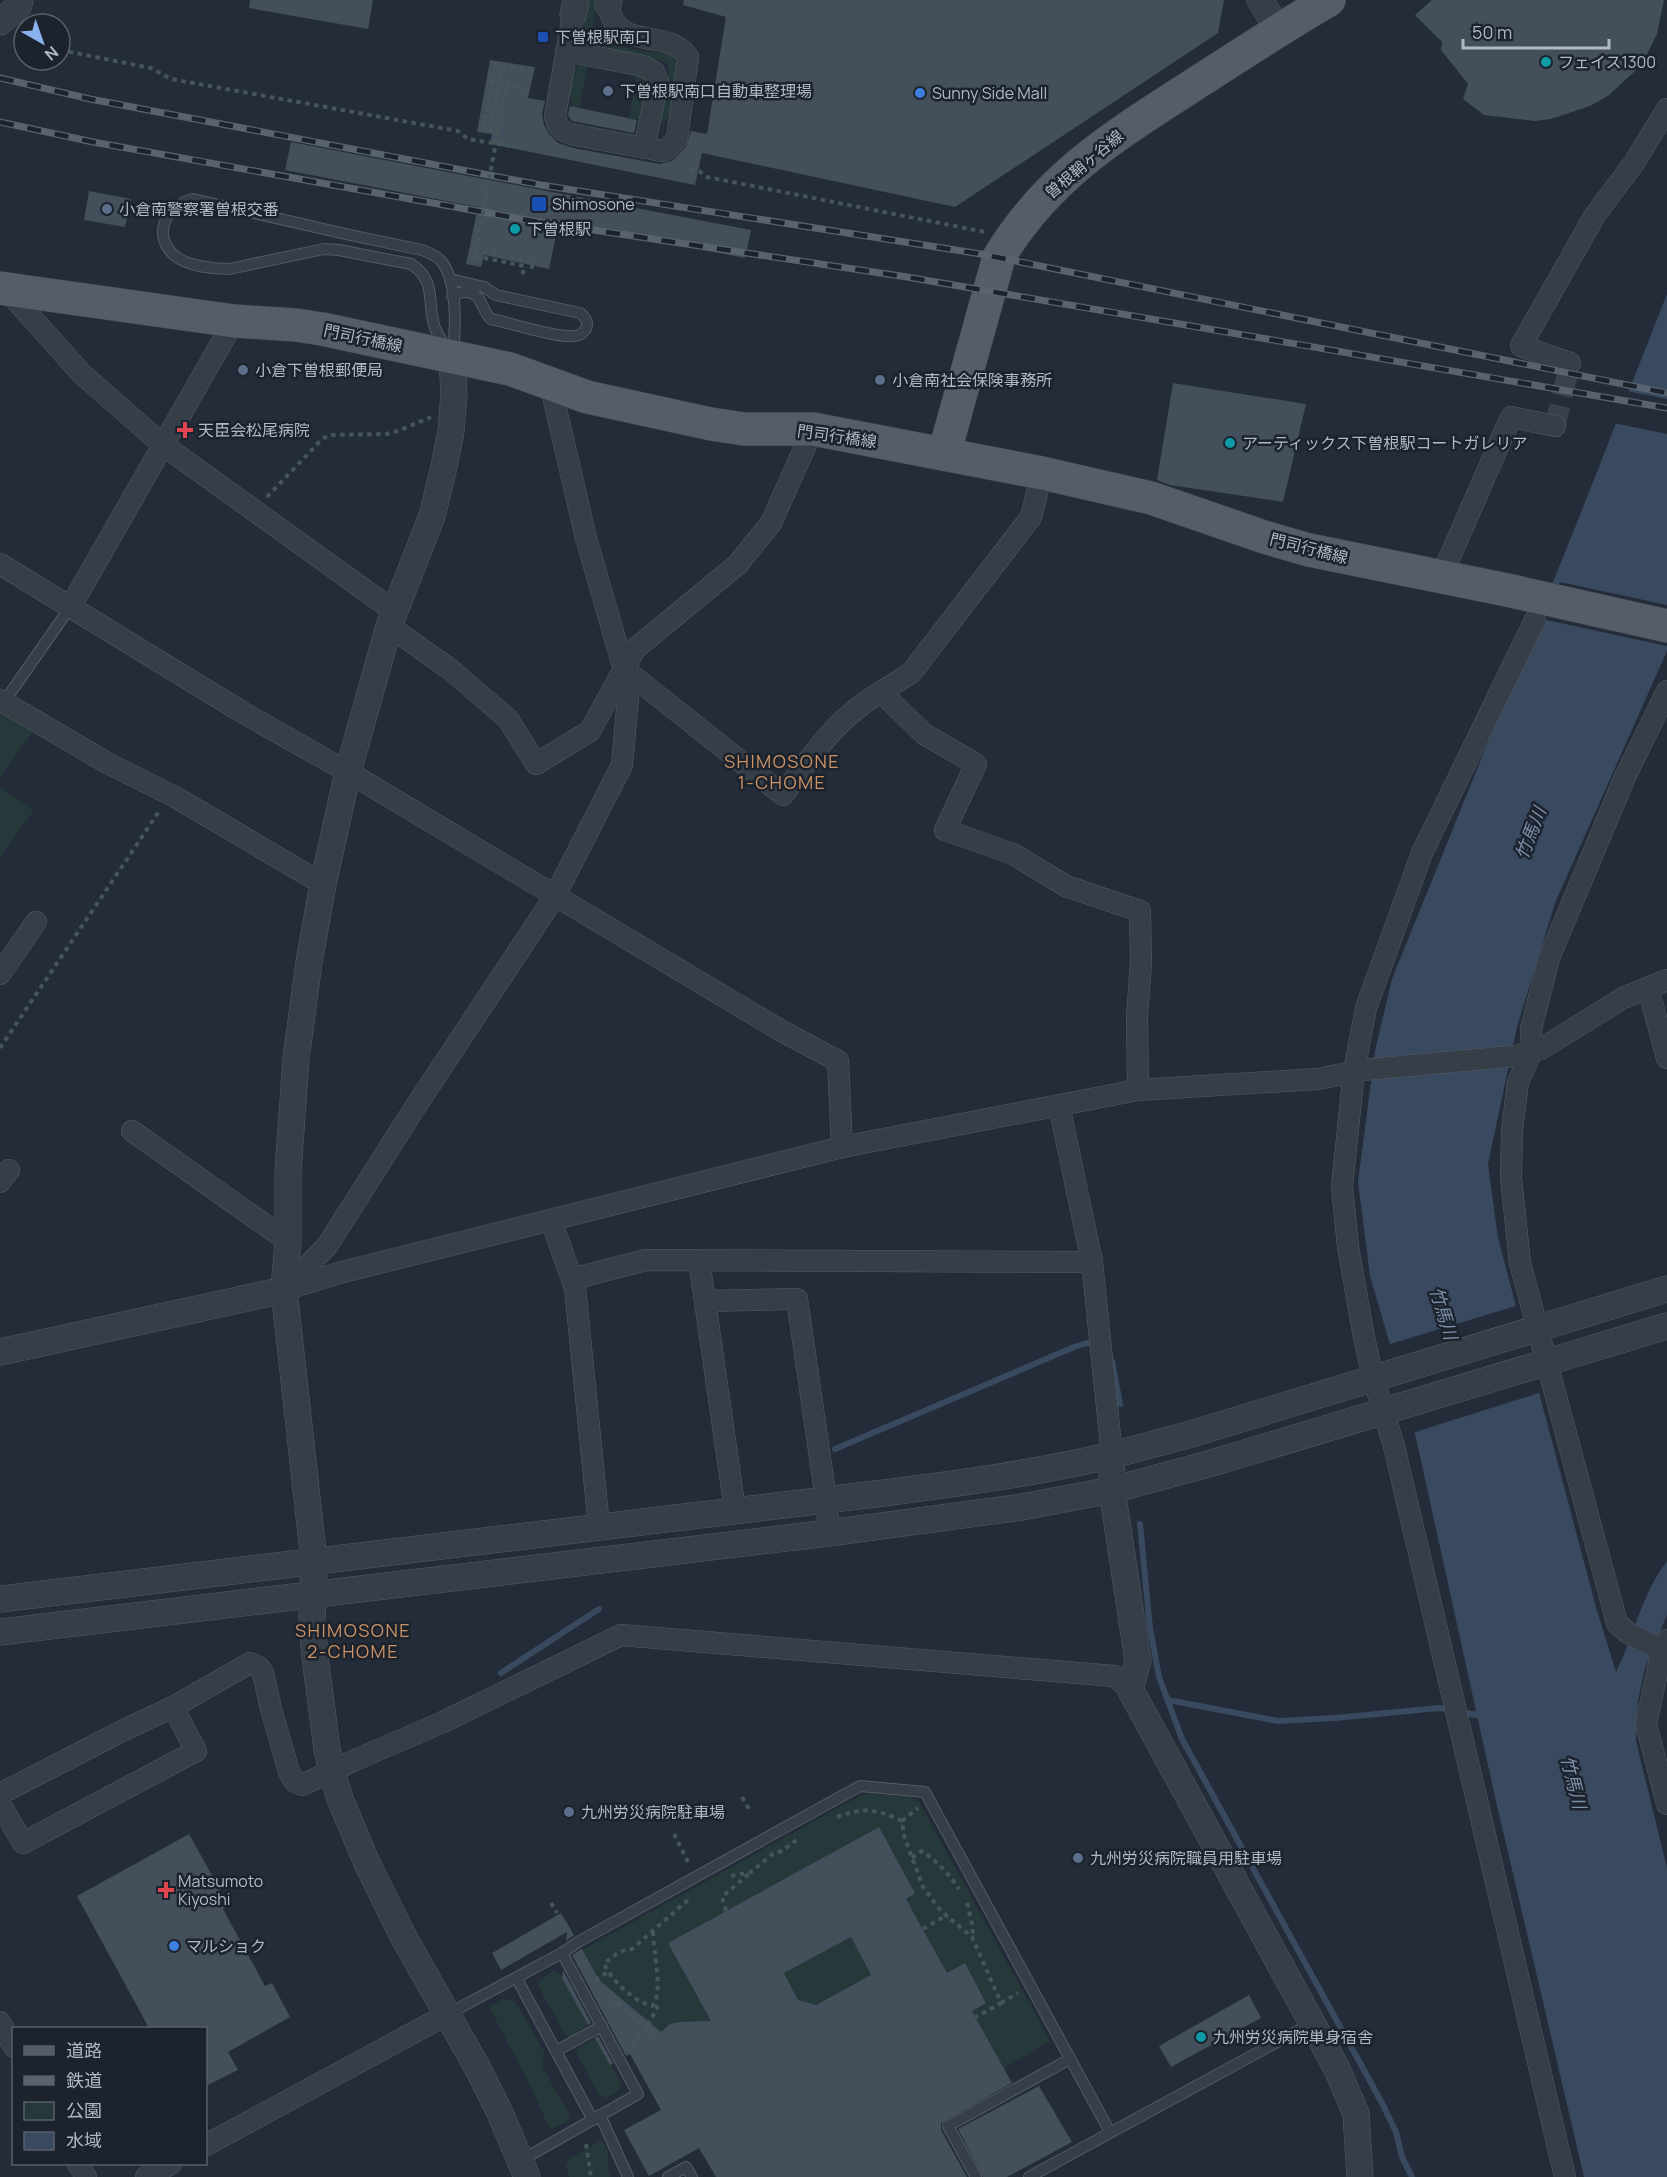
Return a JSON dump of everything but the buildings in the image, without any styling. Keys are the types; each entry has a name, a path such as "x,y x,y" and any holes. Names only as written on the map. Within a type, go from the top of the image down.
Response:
{"main road":[{"name":"曽根鞘ヶ谷線","path":"944,454 999,258 1016,230 1034,207 1088,155 1123,129 1278,29 1329,0"},
{"name":"門司行橋線","path":"2,288 234,321 322,329 510,369 587,397 711,424 744,429 813,429 1042,473 1151,498 1309,550 1507,590 1667,626"}],"street":[{"path":"0,22 18,7 20,0"},
{"path":"1260,0 1278,29"},
{"path":"574,8 555,116 557,125 563,132 569,134 662,151 668,149 676,139 689,65 688,57 678,45 623,32 611,17 608,2"},
{"path":"566,51 643,66 654,72 657,82 644,148"},
{"path":"1570,363 1521,346 1595,215 1634,163 1667,109"},
{"path":"2,288 82,374 163,445 254,511 392,619 508,719 536,764 590,731 635,649 738,564 771,523 813,429"},
{"path":"71,606 234,321"},
{"path":"452,357 454,394 451,430 432,516 392,619 348,772 323,884 309,962 296,1059 288,1171 288,1241 284,1290 314,1561 312,1619 315,1658 332,1772 340,1799 391,1913 500,2113 523,2169"},
{"path":"284,1290 327,1246 414,1109 555,896 622,765 629,687 586,538 550,383"},
{"path":"1441,577 1511,417 1555,426"},
{"path":"624,669 783,795 830,731 859,705 911,673 1031,517 1042,473"},
{"path":"0,564 242,712 348,772 780,1030 838,1061 842,1147"},
{"path":"1535,620 1422,853 1366,1008 1342,1186 1348,1247 1565,2177"},
{"path":"1667,690 1625,777 1549,958 1518,1082 1512,1130 1511,1178 1520,1263 1534,1329 1617,1623 1628,1633 1664,1645 1646,1724 1667,1804"},
{"path":"880,692 924,734 976,764 945,830 1013,854 1066,886 1140,911 1141,962 1137,1017 1138,1090"},
{"path":"2,701 109,764 169,794 323,884"},
{"path":"0,974 36,922"},
{"path":"0,1352 284,1290 339,1273 842,1147 1138,1090 1318,1079 1358,1070 1524,1054 1540,1049 1623,998 1658,984 1667,1058"},
{"path":"1059,1105 1092,1262 1112,1455 1112,1490 1138,1661 1130,1689"},
{"path":"132,1131 288,1241"},
{"path":"551,1220 575,1288 599,1526"},
{"path":"572,1279 646,1260 1092,1262"},
{"path":"699,1260 735,1510"},
{"path":"0,1599 974,1481 1112,1455 1210,1428 1667,1289"},
{"path":"705,1301 797,1299 829,1533"},
{"path":"0,1632 829,1533 1022,1507 1112,1490 1212,1463 1667,1326"},
{"path":"0,1794 173,1707 250,1663 255,1664 263,1673 271,1709 294,1781 302,1785 443,1722 621,1635 1114,1676 1130,1689 1337,2069 1356,2114 1360,2177"},
{"path":"0,1804 23,1843 196,1751 173,1707"},
{"path":"207,2144 448,2014"},
{"path":"0,2022 12,2043"},
{"path":"146,2177 167,2165"}],"lane":[{"path":"193,199 350,236 422,249 441,260 450,279 456,332 452,357 435,328 428,283 419,270 411,264 324,249 229,269 218,269 176,257 165,242 164,223 175,207 183,201 193,199"},
{"path":"450,279 484,287 496,295 580,313 586,319 587,325 585,331 579,335 565,336 491,319 477,295 472,293 456,293 452,296"},
{"path":"483,308 496,295"},
{"path":"2,701 71,606"},
{"path":"448,2014 517,1978 629,1913 860,1786 925,1792 1110,2132"},
{"path":"523,2169 597,2117 638,2094 562,1953"},
{"path":"517,1978 556,2051 597,2117 628,2177"},
{"path":"1029,2177 1312,2023"},
{"path":"556,2051 602,2026"},
{"path":"976,2177 948,2127 1070,2059"},
{"path":"668,2177 686,2167 692,2177"}],"path":[{"path":"72,52 151,68 171,79 458,131 468,139 517,147"},
{"path":"498,131 483,128 495,64 501,69 531,71"},
{"path":"490,129 501,69"},
{"path":"522,279 525,266 475,259 508,86 527,89"},
{"path":"690,170 699,171 707,177 989,233"},
{"path":"476,250 533,262 531,271"},
{"path":"254,511 322,439 330,435 386,434 433,417"},
{"path":"0,1048 169,794"},
{"path":"742,1797 749,1809"},
{"path":"902,1821 921,1806"},
{"path":"832,1820 850,1813 872,1810 902,1821"},
{"path":"902,1821 904,1836 923,1887 941,1911 972,1937 1001,2003"},
{"path":"674,1834 681,1846"},
{"path":"726,1911 722,1897 774,1853 782,1851 804,1835"},
{"path":"912,1858 922,1851 930,1856 951,1878 962,1895"},
{"path":"723,1879 752,1872"},
{"path":"656,2003 652,2006 644,2004 614,1981 604,1964 624,1949 632,1949 691,1898"},
{"path":"965,1900 973,1928 972,1937"},
{"path":"551,1903 557,1913"},
{"path":"922,1929 940,1919 949,1917"},
{"path":"632,2048 657,2008 658,1984 653,1932"},
{"path":"595,1980 608,1972"},
{"path":"975,2018 1022,1991"},
{"path":"609,2006 617,2003 657,2035"},
{"path":"586,2144 591,2177"}],"green space":[{"path":"589,0 596,0 593,25 606,40 626,48 668,54 673,57 677,64 670,114 662,124 658,124 669,72 668,64 660,60 584,44 581,40"},
{"path":"584,62 638,71 643,75 646,82 639,119 629,118 637,74 588,65 579,108 574,107 570,98 571,84 575,69"},
{"path":"0,710 37,726 0,777"},
{"path":"0,787 34,810 0,857"},
{"path":"861,1795 912,1797 919,1802 1050,2041 1004,2068 972,2011 986,2002 965,1963 947,1973 906,1899 915,1893 879,1827 668,1943 713,2024 686,2022 674,2024 661,2032 611,1990 606,1993 582,1950"},
{"path":"851,1937 871,1975 816,2005 798,2000 784,1973"},
{"path":"553,1971 560,1974 588,2025 571,2036 566,2036 538,1986 538,1982"},
{"path":"504,1998 516,2003 544,2051 543,2068 569,2114 570,2117 566,2122 550,2130 530,2085 489,2007"},
{"path":"595,2038 621,2084 620,2090 606,2098 599,2095 575,2050"},
{"path":"602,2140 608,2155 611,2177 569,2177 566,2167 569,2159"}],"water":[{"name":"竹馬川","path":"1667,294 1667,651 1555,903 1517,1027 1488,1164 1498,1238 1596,1607 1616,1672 1651,1587 1667,1561 1667,1615 1645,1668 1638,1701 1636,1741 1667,1868 1667,2177 1584,2177 1495,1797 1412,1420 1370,1276 1358,1182 1375,1051 1392,979"}],"pier":[{"path":"1627,391 1667,399 1667,434 1614,423"},
{"path":"1560,582 1667,605 1667,646 1542,619"},
{"path":"1519,1305 1542,1392 1412,1433 1387,1345"}],"waterway":[{"path":"835,1449 1074,1347 1087,1343 1097,1346"},
{"path":"1112,1361 1120,1404"},
{"path":"1140,1524 1150,1628 1159,1677 1182,1739 1382,2103 1396,2132 1402,2157 1412,2177"},
{"path":"501,1673 599,1609"},
{"path":"1168,1700 1278,1721 1439,1708 1450,1710"},
{"path":"1460,1712 1483,1716"}],"tunnel":[{"path":"1555,426 1570,363"}],"railway":[{"path":"0,78 90,99 541,185 981,254 1667,393"},
{"path":"0,122 93,142 533,221 907,277 1667,408"}],"place":[{"name":"下曽根駅南口","path":"543,37"},
{"name":"フェイス1300","path":"1546,62"},
{"name":"下曽根駅南口自動車整理場","path":"608,91"},
{"name":"Sunny Side Mall","path":"920,93"},
{"name":"Shimosone","path":"539,204"},
{"name":"小倉南警察署曽根交番","path":"107,209"},
{"name":"下曽根駅","path":"515,229"},
{"name":"小倉下曽根郵便局","path":"243,370"},
{"name":"小倉南社会保険事務所","path":"880,380"},
{"name":"天臣会松尾病院","path":"185,430"},
{"name":"アーティックス下曽根駅コートガレリア","path":"1230,443"},
{"name":"九州労災病院駐車場","path":"569,1812"},
{"name":"九州労災病院職員用駐車場","path":"1078,1858"},
{"name":"Matsumoto Kiyoshi","path":"166,1890"},
{"name":"マルショク","path":"174,1946"},
{"name":"九州労災病院単身宿舎","path":"1201,2037"}],"district":[{"name":"SHIMOSONE 1-CHOME","path":"782,771"},
{"name":"SHIMOSONE 2-CHOME","path":"353,1640"}]}
